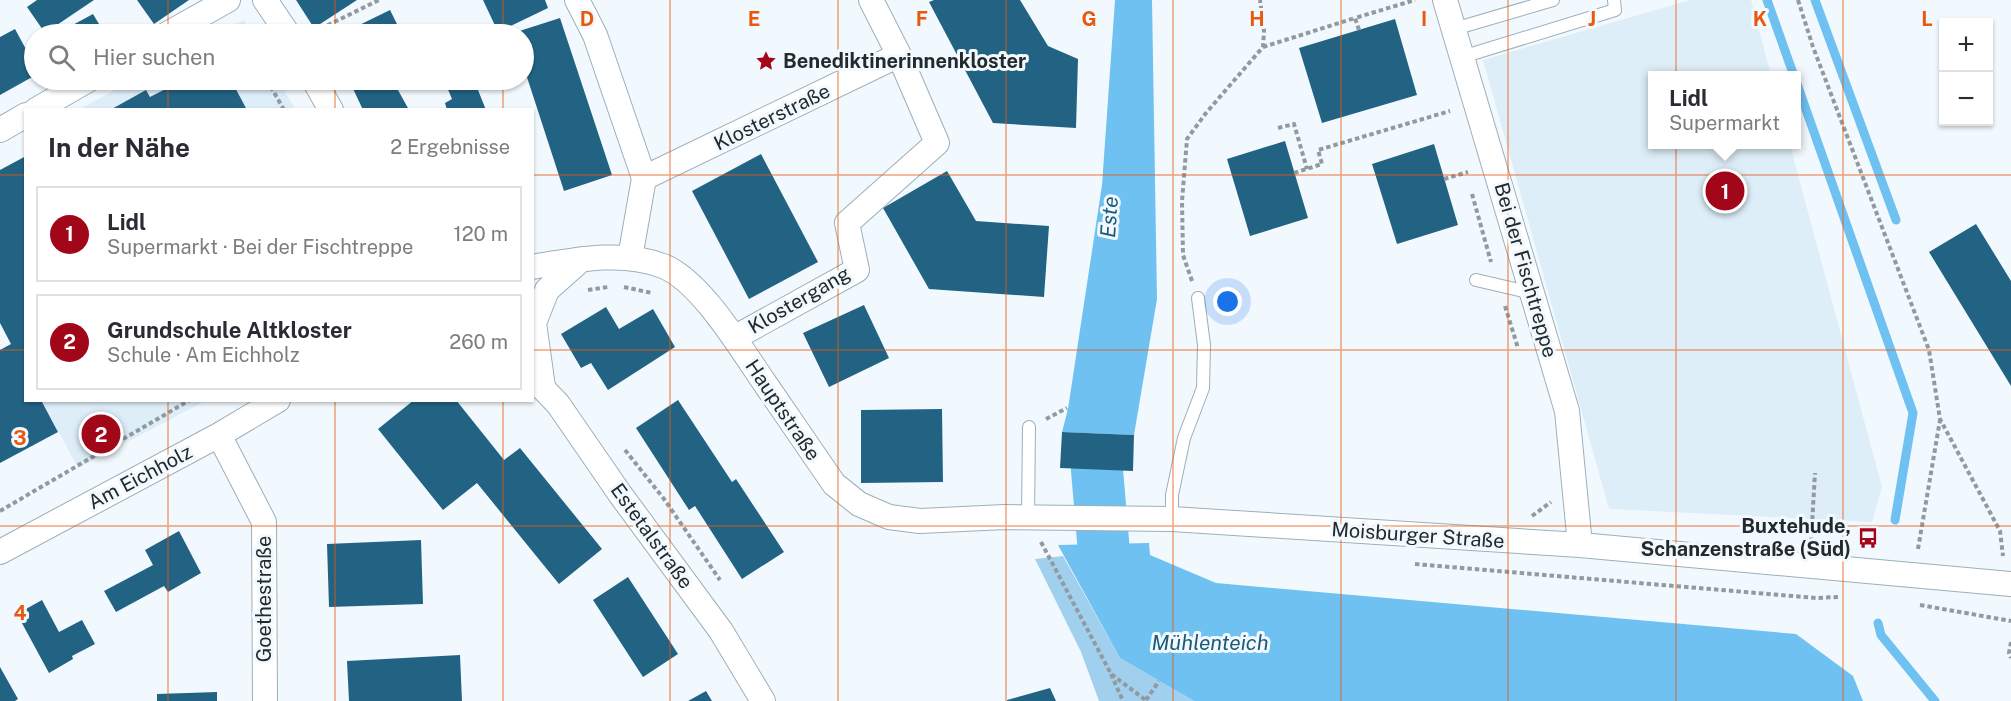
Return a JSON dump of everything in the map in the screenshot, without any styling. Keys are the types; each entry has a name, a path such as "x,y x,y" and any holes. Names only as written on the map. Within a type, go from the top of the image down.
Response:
{"street":[{"path":"185,24 228,0"},
{"path":"265,0 281,24"},
{"path":"577,0 595,35 644,178 630,258"},
{"path":"871,0 899,56"},
{"name":"Bei der Fischtreppe","path":"1445,0 1567,411 1580,545"},
{"name":"Klosterstraße","path":"644,178 899,56"},
{"name":"Klostergang","path":"734,338 857,270 847,223 937,143 899,56"},
{"path":"39,108 71,90"},
{"path":"320,90 330,108"},
{"path":"0,130 24,116"},
{"path":"538,382 534,323 547,290 584,258"},
{"name":"Hauptstraße","path":"534,267 584,258 630,258 665,267 691,285 717,313 834,484"},
{"name":"Estetalstraße","path":"538,382 558,404 721,631 763,701"},
{"name":"Am Eichholz","path":"0,552 219,435 275,402"},
{"name":"Goethestraße","path":"219,435 264,522 265,701"},
{"name":"Moisburger Straße","path":"834,484 859,504 889,517 920,521 1005,517 1172,519 1580,545 2011,584"}],"lane":[{"path":"1454,29 1553,0"},
{"path":"1462,57 1615,10 1614,0"},
{"path":"1476,280 1532,294"},
{"path":"1172,519 1172,495 1184,438 1203,388 1204,345 1198,298"},
{"path":"1028,518 1029,427"}],"path":[{"path":"329,24 379,0"},
{"path":"1260,0 1263,47"},
{"path":"1198,298 1183,255 1182,201 1187,140 1206,113 1263,47 1415,0"},
{"path":"1798,0 1813,47 1929,350 1940,419 1917,557"},
{"path":"1355,18 1359,30"},
{"path":"273,90 283,108"},
{"path":"1294,173 1322,164 1318,150 1476,103"},
{"path":"1278,128 1294,123 1307,169"},
{"path":"0,511 187,402"},
{"path":"1940,419 2000,531 2003,559"},
{"path":"1810,551 1815,473"},
{"path":"1028,518 1124,701"},
{"path":"1410,563 1804,597 1848,597"},
{"path":"1917,604 2011,621"},
{"path":"2011,642 2009,652 2011,658"},
{"path":"1111,674 1147,700 1159,681"}],"shaded area":[{"path":"1690,0 1751,0 1770,71 1648,71 1648,149 1791,149 1882,487 1872,522 1609,509 1483,60"},
{"path":"115,90 284,90 294,108 82,108"},
{"path":"43,402 203,402 78,468"},
{"path":"1063,556 1120,658 1194,701 1099,701 1081,652 1035,559"}],"water":[{"path":"1115,0 1152,0 1157,299 1134,435 1062,432 1068,409 1102,185"},
{"name":"Mühlenteich","path":"1149,543 1150,555 1216,583 1796,634 1853,676 1863,701 1194,701 1120,658 1058,545"}],"building":[{"path":"37,0 94,0 58,24 39,24 27,7"},
{"path":"137,0 189,0 154,24"},
{"path":"296,0 357,0 320,24 311,24"},
{"path":"483,0 545,0 548,8 515,24 494,24"},
{"path":"934,0 1020,0 1048,46 1078,59 1076,128 993,123 929,2"},
{"path":"390,10 397,24 361,24"},
{"path":"93,14 99,24 74,24"},
{"path":"560,18 612,175 564,191 531,90 534,90 534,26"},
{"path":"1395,19 1417,95 1322,123 1299,48"},
{"path":"15,29 24,46 24,82 0,95 0,37"},
{"path":"146,90 150,97 164,90 236,90 246,108 114,108"},
{"path":"354,90 398,90 408,108 362,108"},
{"path":"448,90 478,90 485,108 446,108 445,103 452,99"},
{"path":"1285,141 1308,218 1250,236 1227,159"},
{"path":"1434,144 1458,225 1397,244 1372,164"},
{"path":"761,154 818,262 749,299 692,191"},
{"path":"24,157 24,402 42,402 58,432 0,463 0,350 11,344 0,323 0,170"},
{"path":"947,171 976,221 1049,226 1044,297 929,289 883,208"},
{"path":"1976,224 2011,281 2011,386 1929,252"},
{"path":"864,305 889,358 829,387 803,333"},
{"path":"606,307 619,329 653,309 675,347 608,390 591,363 581,368 561,334"},
{"path":"678,400 732,482 736,479 784,552 742,579 695,506 689,510 636,428"},
{"path":"412,402 458,402 504,460 520,448 602,549 559,584 477,483 443,510 378,429"},
{"path":"942,409 943,482 861,483 861,410"},
{"path":"1062,432 1134,435 1133,471 1060,468"},
{"path":"179,531 201,573 168,592 164,586 116,612 104,591 153,565 145,550"},
{"path":"421,540 423,604 329,607 327,544"},
{"path":"628,577 678,654 643,677 593,600"},
{"path":"42,600 59,632 82,620 95,644 72,656 73,659 49,673 17,614"},
{"path":"460,655 462,701 349,701 347,661"},
{"path":"0,667 18,699 15,701 0,701"},
{"path":"1050,688 1056,701 1007,701 1007,700"},
{"path":"706,691 712,701 688,701"},
{"path":"217,692 217,701 157,701 157,694"}],"waterway":[{"path":"1767,0 1792,71"},
{"path":"1815,0 1896,220"},
{"path":"1801,95 1913,413 1895,520"},
{"name":"Este","path":"1097,470 1105,564 1147,593"},
{"path":"1878,623 1881,635 1935,701"}],"place":[{"name":"Benediktinerinnenkloster","path":"766,61"},
{"name":"Lidl","path":"1725,191"},
{"name":"Grundschule Altkloster","path":"101,434"},
{"name":"Buxtehude, Schanzenstraße (Süd)","path":"1868,538"}]}
